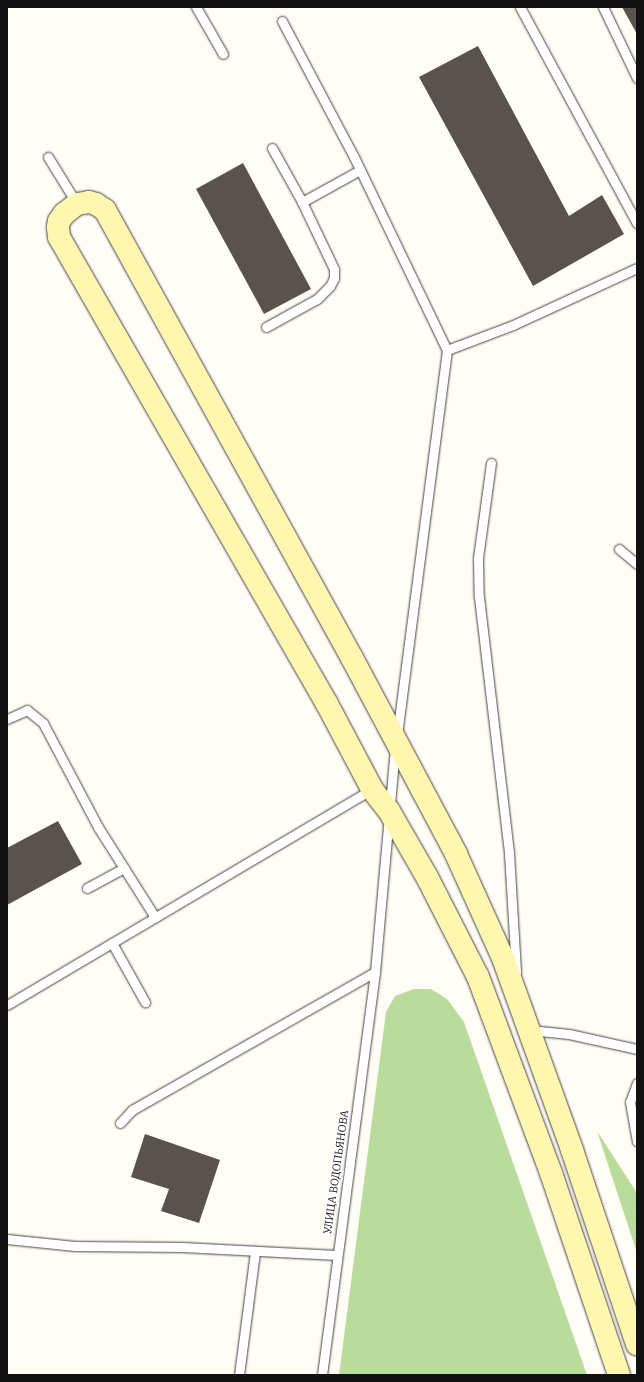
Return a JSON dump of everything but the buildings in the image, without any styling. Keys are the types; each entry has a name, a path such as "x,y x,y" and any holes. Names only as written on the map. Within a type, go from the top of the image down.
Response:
{"main road":[{"path":"619,1375 551,1173 478,977 427,877 389,811 372,789 319,690 59,237 58,227 60,221 64,214 77,204 89,202 96,204 105,210 396,741 456,854 503,958 572,1150 637,1344"}],"lane":[{"path":"196,7 223,54"},
{"path":"520,7 637,223"},
{"path":"603,7 637,78"},
{"path":"282,21 360,170 447,350 513,325 637,268"},
{"path":"266,327 317,299 330,286 334,278 334,270 302,202 272,148"},
{"path":"48,157 77,204"},
{"path":"302,202 360,170"},
{"name":"УЛИЦА ВОДОПЬЯНОВА","path":"322,1375 375,972 389,811 405,662 432,471 447,350"},
{"path":"491,463 478,558 479,597 509,853 518,1000"},
{"path":"619,549 637,564"},
{"path":"7,719 27,710 43,723 98,827 155,917"},
{"path":"7,1005 372,789"},
{"path":"87,888 124,868"},
{"path":"112,943 145,1002"},
{"path":"120,1123 132,1110 375,972"},
{"path":"529,1030 569,1034 637,1049"},
{"path":"637,1083 630,1102 637,1141"},
{"path":"7,1239 75,1246 182,1247 337,1255"},
{"path":"239,1375 255,1251"}],"green space":[{"path":"414,989 431,989 447,999 464,1022 587,1375 339,1375 386,1012 395,996"},
{"path":"597,1131 637,1193 637,1253"}]}
